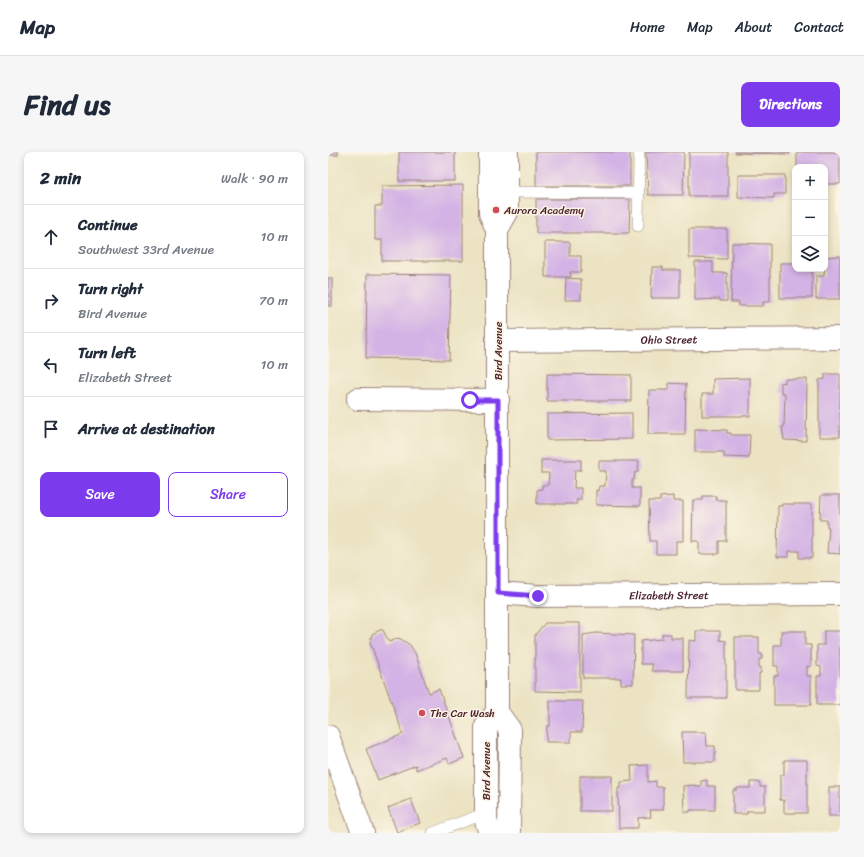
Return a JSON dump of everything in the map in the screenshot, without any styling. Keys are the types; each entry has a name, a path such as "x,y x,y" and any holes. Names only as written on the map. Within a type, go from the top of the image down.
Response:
{"main road":[{"name":"Bird Avenue","path":"488,823 486,726 497,712 498,593 497,230 490,213 490,152"},
{"name":"Bird Avenue","path":"497,230 507,212 507,152"},
{"name":"Ohio Street","path":"498,341 840,338"},
{"path":"358,399 498,400"},
{"name":"Elizabeth Street","path":"498,593 538,596 840,594"},
{"path":"497,712 510,730 509,833"},
{"path":"328,736 363,833"}],"lane":[{"path":"638,226 639,154"},
{"path":"507,192 639,193"},
{"path":"433,833 488,823"}],"building":[{"path":"328,152 338,152 338,155 328,155"},
{"path":"399,152 455,152 455,181 399,181"},
{"path":"536,152 630,152 630,186 536,186"},
{"path":"646,152 684,152 683,195 648,195"},
{"path":"689,152 728,152 728,196 689,196"},
{"path":"790,152 790,154 735,153"},
{"path":"797,152 840,152 840,184 828,184 828,164 797,164"},
{"path":"738,175 785,175 785,194 774,194 774,198 738,197"},
{"path":"463,185 463,261 382,261 382,240 375,240 375,206 382,206 382,186"},
{"path":"536,199 630,199 629,233 536,233"},
{"path":"689,229 727,229 727,259 689,258"},
{"path":"545,242 570,242 570,256 581,256 581,272 570,272 571,277 545,277"},
{"path":"732,243 770,244 770,302 763,302 763,306 739,306 739,302 731,302"},
{"path":"840,256 840,299 816,299 816,276 824,276 824,272 828,272 828,257"},
{"path":"695,262 713,262 713,273 727,273 727,301 720,301 720,299 695,300"},
{"path":"780,263 792,263 792,272 812,272 812,298 780,298"},
{"path":"652,267 663,267 663,270 680,270 680,298 651,298"},
{"path":"367,274 451,275 449,360 366,358"},
{"path":"328,278 332,278 332,306 328,306"},
{"path":"566,278 581,279 581,300 565,300"},
{"path":"547,374 631,375 631,401 547,401"},
{"path":"825,374 840,374 840,437 819,437 819,380 825,379"},
{"path":"750,378 750,416 702,416 702,394 713,394 713,379"},
{"path":"785,379 807,379 806,441 784,440 782,427 784,427 785,393 781,393 781,382 785,383"},
{"path":"669,383 686,384 685,434 648,434 649,390 669,390"},
{"path":"632,413 632,439 547,440 547,414"},
{"path":"695,429 727,430 727,433 731,433 731,435 750,435 749,458 724,457 724,452 695,452"},
{"path":"541,460 581,460 581,470 575,470 574,488 581,488 581,500 576,500 577,504 537,504 537,490 542,489 542,485 548,485 549,473 541,473"},
{"path":"599,461 639,461 638,472 635,472 634,480 632,480 632,488 640,488 640,506 596,505 596,490 598,491 599,486 605,486 606,471 599,471"},
{"path":"821,495 840,495 840,554 827,553 829,527 827,527 827,520 820,520"},
{"path":"673,496 673,501 683,501 683,541 676,541 676,554 656,554 656,541 650,541 649,501 660,501 660,497"},
{"path":"703,496 716,496 716,500 726,500 726,541 719,541 719,554 699,554 699,541 692,541 693,500 703,500"},
{"path":"782,504 812,504 812,558 799,558 799,551 789,551 789,557 777,557 778,506 782,506"},
{"path":"545,623 580,623 580,692 535,691 535,635"},
{"name":"The Car Wash","path":"383,630 389,642 399,638 410,645 415,653 429,693 439,689 464,758 449,764 447,758 416,770 416,765 378,780 366,749 403,734 370,642 372,634"},
{"path":"696,631 720,631 720,640 726,641 726,698 688,698 689,640 696,641"},
{"path":"781,631 805,631 805,645 811,645 811,667 807,666 807,676 811,676 811,705 774,705 774,676 778,676 778,666 774,666 774,645 781,645"},
{"path":"824,631 840,631 840,705 817,705 817,676 821,676 821,667 817,666 817,645 824,645"},
{"path":"596,633 634,635 633,684 621,684 621,678 583,678 583,635"},
{"path":"662,634 671,634 671,638 683,638 683,671 652,671 652,664 641,664 641,641 662,639"},
{"path":"735,637 759,637 759,654 762,654 762,659 759,659 759,668 761,667 761,673 759,673 759,690 735,690"},
{"path":"550,701 583,701 582,732 571,732 571,742 546,742 547,726 550,726"},
{"path":"682,732 706,732 707,746 715,746 715,762 683,762"},
{"path":"784,760 807,760 807,813 784,813 784,800 780,800 780,775 784,775"},
{"path":"648,765 648,782 656,781 656,787 663,787 663,810 650,810 651,817 638,818 638,828 619,828 618,788 621,788 621,782 632,781 631,766"},
{"path":"580,776 612,776 612,811 580,811"},
{"path":"707,780 707,786 715,786 715,810 690,810 690,812 684,812 683,786 701,786 701,781"},
{"path":"750,782 760,783 760,787 765,787 765,811 747,811 747,814 733,814 733,790 737,790 737,788 750,788"},
{"path":"829,787 840,787 840,816 829,816"},
{"path":"411,799 420,823 397,832 388,808"}],"place":[{"name":"Aurora Academy","path":"496,210"},
{"name":"The Car Wash","path":"422,713"}],"route":[{"path":"470,400 498,400 498,593 538,596"}]}
